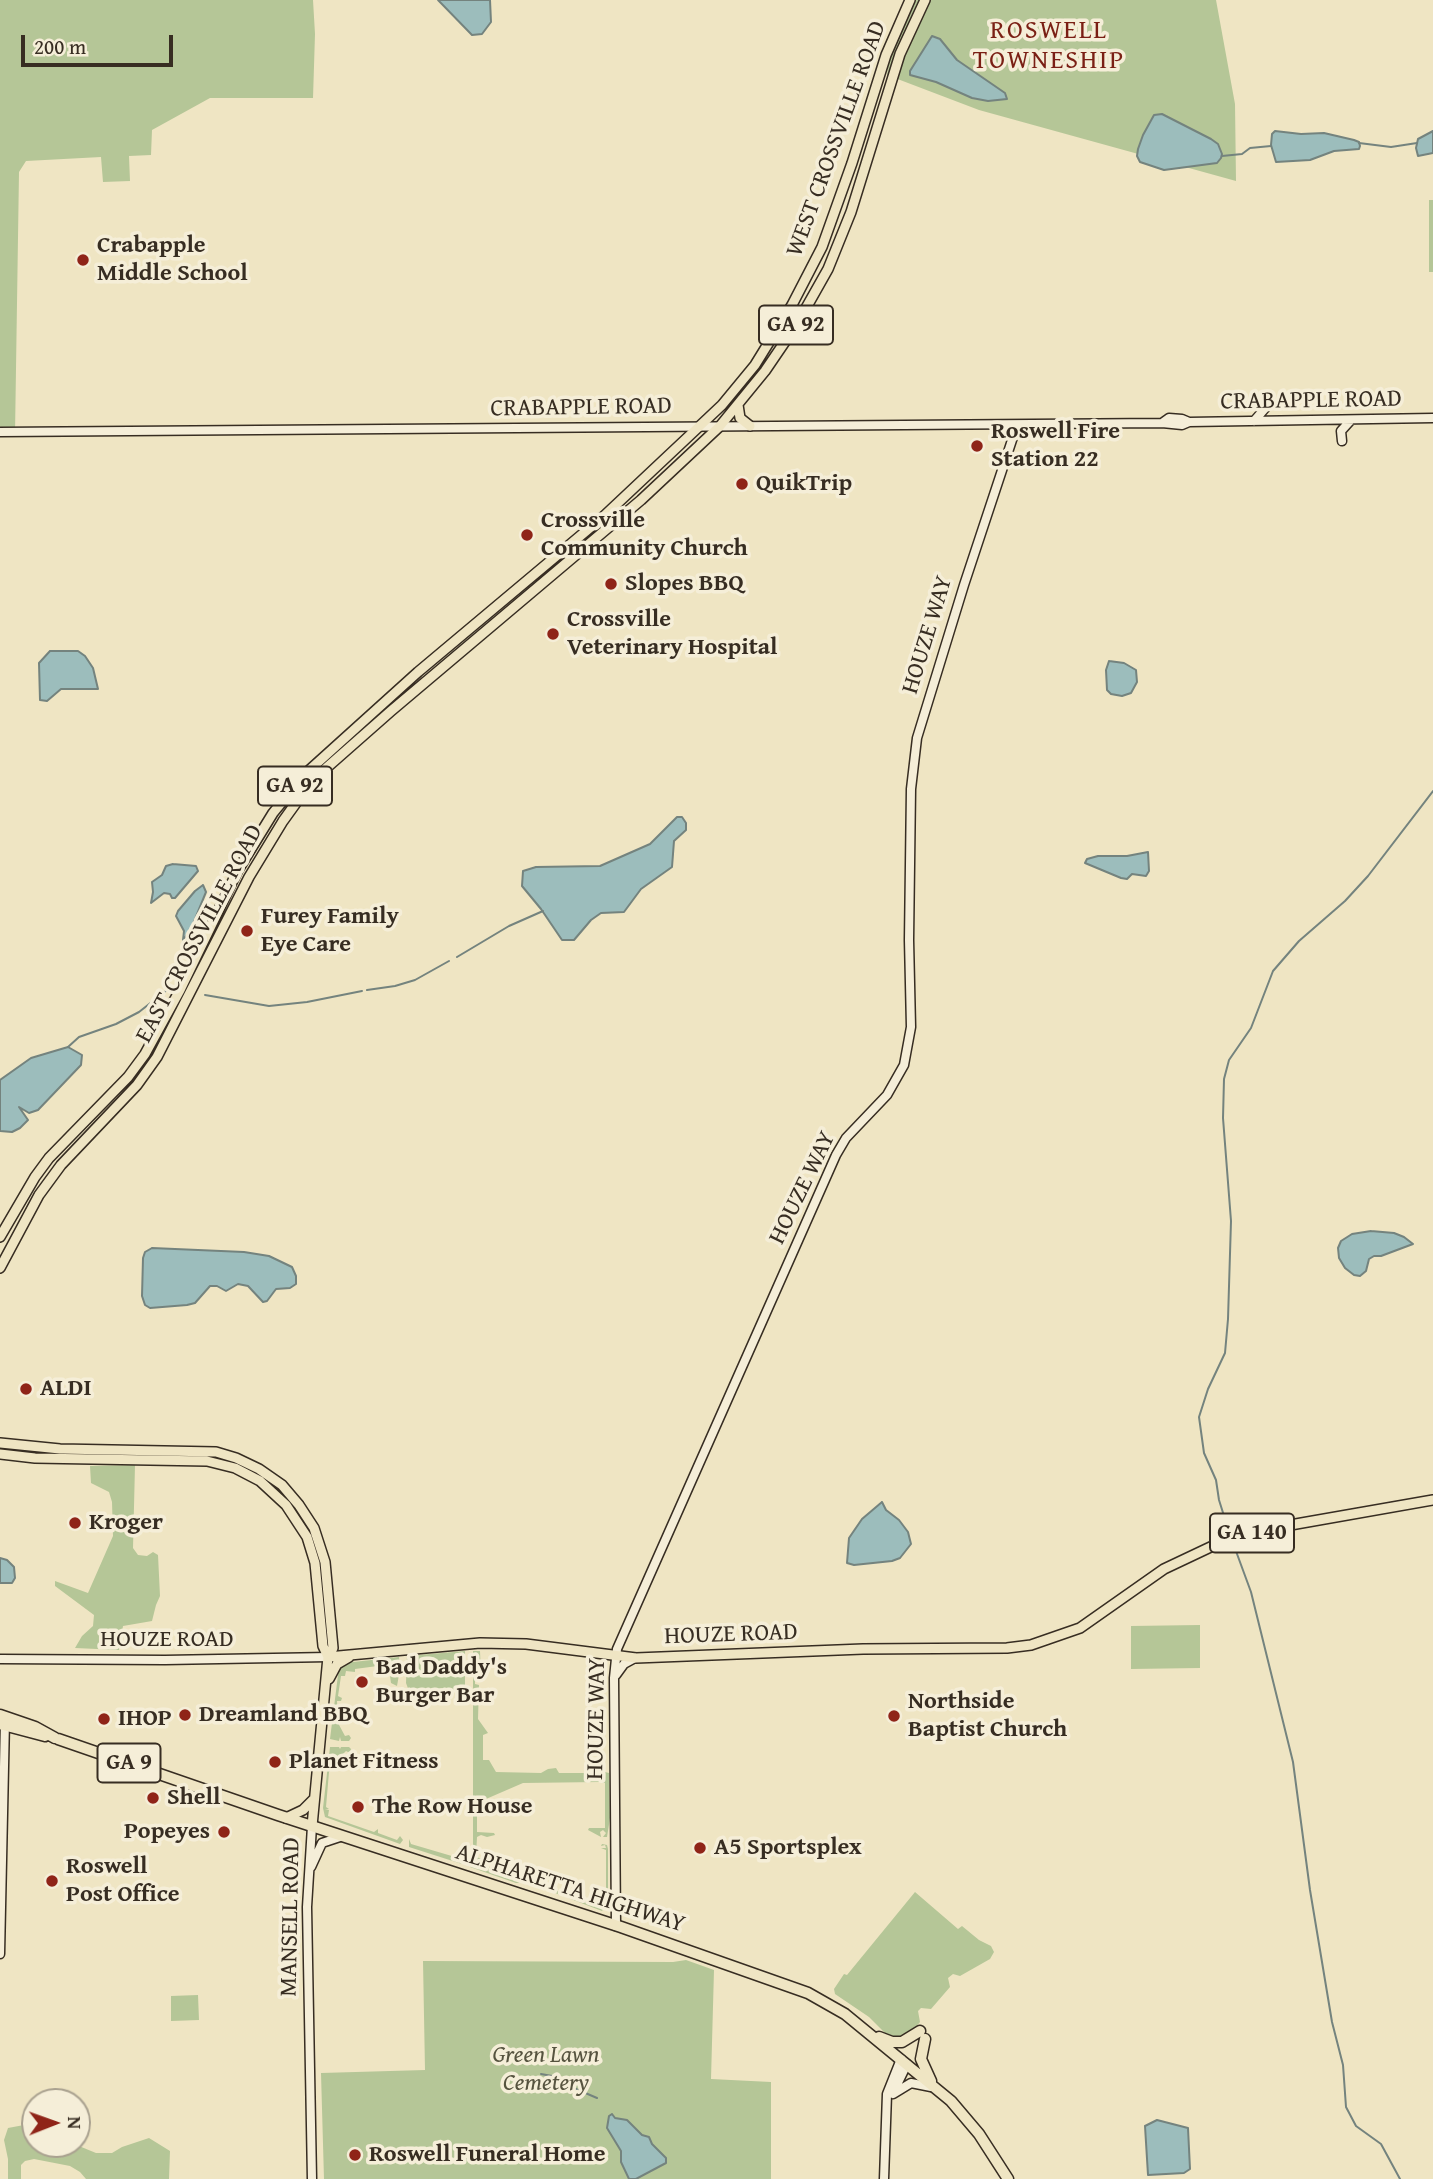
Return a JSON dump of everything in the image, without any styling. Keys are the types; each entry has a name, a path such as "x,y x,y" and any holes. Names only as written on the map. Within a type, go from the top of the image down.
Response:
{"highway":[{"name":"ALPHARETTA HIGHWAY","path":"2,1720 34,1727 57,1739 286,1818 616,1926 806,1992 867,2030 958,2107 1008,2179"},
{"path":"867,2030 886,2040 898,2042 923,2035 922,2063 936,2088"}],"main road":[{"name":"WEST CROSSVILLE ROAD","path":"700,426 722,405 755,365 792,305 822,247 887,55 911,0"},
{"name":"WEST CROSSVILLE ROAD","path":"720,426 781,349 828,269 851,212 900,54 925,0"},
{"path":"738,405 740,418 750,426"},
{"name":"EAST CROSSVILLE ROAD","path":"0,1237 34,1177 49,1158 128,1077 145,1054 180,990 238,870 273,813 305,774 418,672 604,516 700,426"},
{"name":"EAST CROSSVILLE ROAD","path":"0,1268 39,1195 61,1166 137,1085 157,1058 249,877 301,796 348,748 617,522 720,426"},
{"name":"MANSELL ROAD","path":"0,1443 60,1449 197,1450 216,1452 240,1465 274,1492 302,1528 315,1563 323,1646 328,1657"},
{"name":"MANSELL ROAD","path":"0,1454 34,1458 197,1460 240,1465 259,1469 282,1486 299,1505 314,1528 325,1562 332,1638 312,1826"},
{"name":"HOUZE ROAD","path":"328,1657 503,1643 635,1658 873,1649 1007,1648 1031,1645 1080,1628 1164,1570 1219,1543 1251,1533 1433,1500"},
{"path":"332,1638 337,1646 358,1654"},
{"path":"326,1684 337,1664 358,1654"},
{"path":"286,1818 305,1808 315,1795"}],"street":[{"path":"1253,422 1268,405"},
{"name":"CRABAPPLE ROAD","path":"0,432 1017,425 1162,422 1169,418 1189,422 1433,418"},
{"path":"1342,441 1341,431 1352,420"},
{"name":"HOUZE WAY","path":"616,1926 615,1657 622,1635 836,1155 846,1138 887,1095 904,1065 911,1027 911,789 917,738 1017,425"},
{"name":"HOUZE ROAD","path":"0,1659 328,1657"},
{"path":"614,1678 624,1664 635,1658"},
{"path":"0,1954 2,1720"},
{"name":"MANSELL ROAD","path":"312,1826 308,1873 313,2179"},
{"path":"308,1873 322,1843 343,1836"},
{"path":"593,1919 605,1916 611,1911 616,1887"},
{"path":"884,2179 889,2085 904,2062"},
{"path":"890,2098 911,2083 936,2088"}],"green space":[{"path":"0,0 313,0 315,34 313,98 210,98 152,130 151,155 129,156 130,181 103,182 101,157 26,161 19,172 15,434 0,432"},
{"path":"907,0 1216,0 1235,104 1236,181 979,110 887,75 893,29"},
{"path":"1429,200 1433,200 1433,272 1429,272"},
{"path":"135,1465 133,1548 138,1555 147,1556 153,1552 158,1555 160,1596 152,1621 123,1626 119,1650 75,1648 82,1636 93,1626 94,1615 55,1586 55,1581 88,1593 113,1536 109,1492 91,1483 90,1466"},
{"path":"1200,1625 1200,1668 1131,1669 1131,1626"},
{"path":"465,1651 465,1689 410,1694 409,1698 409,1694 406,1694 409,1691 406,1683 407,1656"},
{"path":"473,1651 480,1651 481,1677 477,1677 477,1672 473,1672"},
{"path":"399,1657 397,1686 391,1683 390,1676 387,1676 385,1665 355,1669 355,1672 346,1671 345,1676 341,1676 338,1696 342,1698 337,1701 338,1723 345,1736 349,1735 351,1738 349,1741 341,1741 340,1737 339,1741 330,1739 339,1667 344,1663"},
{"path":"473,1673 475,1684 479,1685 478,1719 488,1733 483,1735 483,1760 489,1760 496,1772 541,1773 556,1768 559,1773 591,1773 592,1769 609,1773 610,1818 607,1837 603,1837 606,1833 603,1830 600,1832 601,1837 588,1830 605,1828 605,1783 601,1782 605,1781 604,1777 599,1782 523,1783 486,1799 477,1806 477,1832 495,1835 477,1837 476,1857 482,1859 478,1859 477,1863 483,1861 483,1865 521,1878 524,1875 522,1879 527,1880 527,1876 529,1879 527,1882 516,1883 470,1867 473,1857"},
{"path":"330,1747 351,1749 350,1753 346,1751 338,1759 329,1772 326,1807 329,1809 325,1809 329,1810 328,1816 374,1832 378,1829 378,1833 397,1840 400,1836 403,1840 400,1844 325,1817 323,1808"},
{"path":"409,1839 411,1844 462,1859 462,1864 409,1847"},
{"path":"602,1844 607,1845 608,1849 608,1902 602,1911 537,1886 536,1881 539,1880 537,1884 598,1904 599,1901 604,1907 605,1902 601,1900 606,1900 606,1850 601,1848 606,1848 605,1845 601,1846"},
{"path":"915,1892 958,1929 962,1926 991,1946 994,1952 990,1959 960,1976 953,1974 948,1978 950,1987 931,2009 921,2008 918,2011 920,2022 908,2037 892,2040 869,2017 835,1994 834,1989"},
{"name":"Green Lawn Cemetery","path":"686,1960 714,1970 711,2079 771,2082 771,2179 324,2179 321,2073 425,2070 423,1961"},
{"path":"198,1995 199,2020 171,2021 171,1996"},
{"path":"21,2126 21,2158 91,2158 91,2151 112,2153 149,2138 170,2151 169,2179 86,2179 70,2166 34,2159 21,2165 21,2179 8,2179 4,2140 8,2128"}],"water":[{"path":"438,0 490,0 491,22 482,34 472,35"},
{"path":"932,36 940,39 957,60 1005,93 1007,99 988,101 972,98 936,82 910,75"},
{"path":"1162,114 1218,144 1222,154 1217,163 1164,170 1140,162 1137,156 1143,135 1154,115"},
{"path":"1275,131 1324,133 1354,140 1359,142 1360,146 1359,149 1334,151 1310,160 1276,162 1271,145"},
{"path":"1433,131 1433,153 1418,156 1418,139"},
{"path":"50,651 78,651 85,656 93,668 98,689 61,689 47,701 40,700 39,663"},
{"path":"1109,661 1124,663 1136,670 1137,682 1131,693 1122,696 1111,694 1107,690 1106,670"},
{"path":"677,817 682,817 686,830 674,841 672,867 641,889 624,912 601,913 591,920 574,940 562,940 522,886 523,871 536,867 600,866 650,844"},
{"path":"1148,852 1149,871 1146,876 1132,874 1127,879 1121,878 1085,863 1087,859 1098,856 1127,856"},
{"path":"166,866 196,866 198,871 175,898 164,893 151,903 152,882 162,875"},
{"path":"203,885 206,892 191,929 183,940 184,931 176,916"},
{"path":"68,1047 82,1055 81,1065 38,1110 29,1113 19,1107 28,1120 20,1128 12,1132 0,1131 0,1080 31,1058"},
{"path":"1371,1231 1394,1233 1413,1244 1374,1256 1369,1259 1366,1271 1360,1276 1354,1275 1345,1268 1339,1258 1338,1248 1341,1241 1352,1234"},
{"path":"152,1248 244,1252 269,1256 292,1267 296,1284 290,1288 276,1289 267,1301 263,1302 248,1286 238,1284 226,1291 210,1286 195,1303 150,1308 145,1305 142,1296 143,1258 145,1252"},
{"path":"882,1502 886,1510 899,1520 908,1532 911,1544 900,1558 892,1561 854,1565 847,1563 849,1538 862,1519"},
{"path":"0,1558 7,1560 14,1567 15,1578 12,1583 0,1583"},
{"path":"612,2114 615,2118 627,2120 642,2135 649,2137 666,2158 666,2163 636,2179 629,2179 621,2162 621,2151 607,2128 609,2116"},
{"path":"1157,2120 1188,2128 1190,2169 1184,2173 1148,2175 1145,2126"}],"waterway":[{"path":"1359,143 1391,147 1417,143"},
{"path":"1222,156 1242,154 1250,148 1271,146"},
{"path":"1230,1535 1216,1480 1204,1453 1199,1417 1208,1389 1225,1353 1228,1319 1231,1221 1223,1118 1224,1079 1229,1060 1251,1028 1273,971 1299,941 1345,901 1368,876 1433,791"},
{"path":"457,957 509,926 543,911"},
{"path":"367,990 415,980 449,961"},
{"path":"68,1047 79,1037 116,1024 139,1012 167,990"},
{"path":"205,995 269,1006 307,1002 362,991"},
{"path":"1233,1543 1251,1592 1293,1762 1310,1890 1332,2022 1343,2065 1346,2107 1356,2126 1381,2144 1400,2179"},
{"path":"541,2074 552,2076 558,2084"},
{"path":"560,2085 572,2086 581,2092"},
{"path":"583,2092 597,2098"}],"place":[{"name":"Crabapple Middle School","path":"83,260"},
{"name":"Roswell Fire Station 22","path":"977,446"},
{"name":"QuikTrip","path":"742,484"},
{"name":"Crossville Community Church","path":"527,535"},
{"name":"Slopes BBQ","path":"611,584"},
{"name":"Crossville Veterinary Hospital","path":"553,634"},
{"name":"Furey Family Eye Care","path":"247,931"},
{"name":"ALDI","path":"26,1389"},
{"name":"Kroger","path":"75,1523"},
{"name":"Bad Daddy's Burger Bar","path":"362,1682"},
{"name":"Dreamland BBQ","path":"185,1715"},
{"name":"Northside Baptist Church","path":"894,1716"},
{"name":"IHOP","path":"104,1719"},
{"name":"Planet Fitness","path":"275,1762"},
{"name":"Shell","path":"153,1798"},
{"name":"The Row House","path":"358,1807"},
{"name":"Popeyes","path":"224,1832"},
{"name":"A5 Sportsplex","path":"700,1848"},
{"name":"Roswell Post Office","path":"52,1881"},
{"name":"Roswell Funeral Home","path":"355,2155"}],"district":[{"name":"ROSWELL TOWNESHIP","path":"1049,46"}]}
